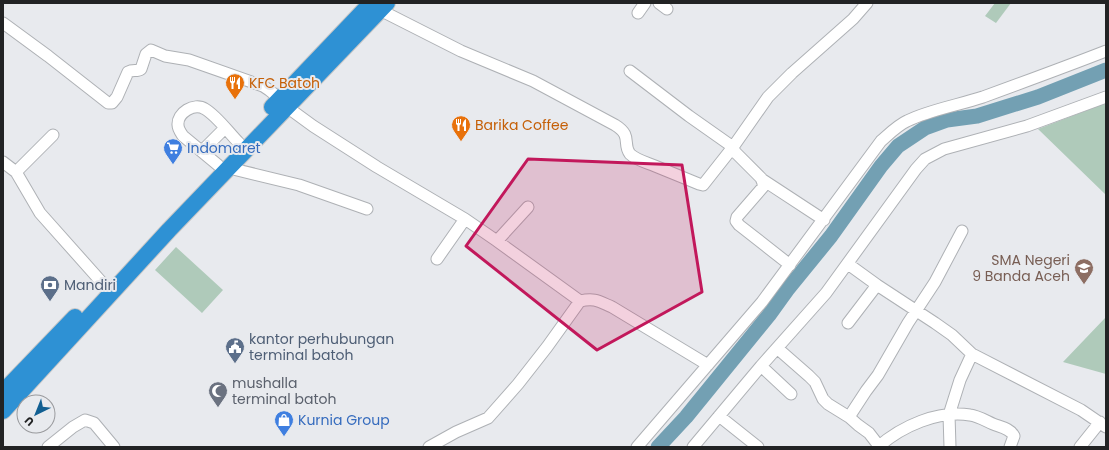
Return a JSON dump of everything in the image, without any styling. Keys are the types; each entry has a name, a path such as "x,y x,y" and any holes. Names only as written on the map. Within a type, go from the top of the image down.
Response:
{"highway":[{"path":"3,392 112,282 131,265 223,166 379,5"},
{"path":"223,166 239,143 284,103"},
{"path":"3,411 112,282"}],"street":[{"path":"638,13 645,3"},
{"path":"379,5 461,51 533,81 615,125 625,134 627,138 627,148 632,156 699,184 703,184 706,183 733,147 768,97 792,73 853,18 867,3"},
{"path":"3,23 108,103 112,103 118,98 128,72 133,70 138,71 141,68 146,54 151,50 165,56 189,60 263,86 313,126 371,163 465,219 497,240 580,301"},
{"path":"636,447 762,302 881,141 906,121 1048,74 1106,51"},
{"path":"630,71 733,147 735,152 763,180 824,220"},
{"path":"692,447 826,293 916,169 925,159 944,149 1027,126 1106,97"},
{"path":"239,143 205,108 199,106 192,107 185,111 179,119 179,130 184,136 223,166 299,186 367,209"},
{"path":"202,151 225,128"},
{"path":"16,172 53,135"},
{"path":"3,162 16,172 40,213 112,282"},
{"path":"763,180 763,187 737,217 736,221 739,225 790,265"},
{"path":"497,240 528,207"},
{"path":"437,260 465,219"},
{"path":"849,417 878,375 946,261 962,231"},
{"path":"848,264 952,335 972,354 1081,410 1103,424 1092,432 1080,447"},
{"path":"848,323 877,285"},
{"path":"429,447 456,432 488,418 518,384 580,301 592,299 605,304 708,365"},
{"path":"777,348 810,376 823,399 828,404 849,417 869,433 879,446 891,437 916,423 935,417 970,415 984,419 1010,431 1014,436 1010,447"},
{"path":"950,447 949,415 967,361 972,354"},
{"path":"761,366 791,394"},
{"path":"719,416 758,447"},
{"path":"48,447 73,427 85,420 94,424 114,447"}],"highlighted area":[{"path":"528,159 682,165 702,292 597,350 466,246"}],"green space":[{"path":"995,3 1011,3 996,23 985,16"},
{"path":"1106,103 1106,195 1038,129"},
{"path":"176,247 223,290 202,313 155,270"},
{"path":"1106,317 1106,374 1063,362"}],"waterway":[{"path":"658,447 686,417 769,315 787,290 831,236 881,166 898,146 925,128 947,120 977,116 1038,97 1106,70"}],"place":[{"name":"KFC Batoh","path":"235,100"},
{"name":"Barika Coffee","path":"461,142"},
{"name":"Indomaret","path":"173,165"},
{"name":"SMA Negeri 9 Banda Aceh","path":"1084,285"},
{"name":"Mandiri","path":"50,302"},
{"name":"kantor perhubungan terminal batoh","path":"235,364"},
{"name":"mushalla terminal batoh","path":"218,408"},
{"name":"Kurnia Group","path":"284,437"}]}
